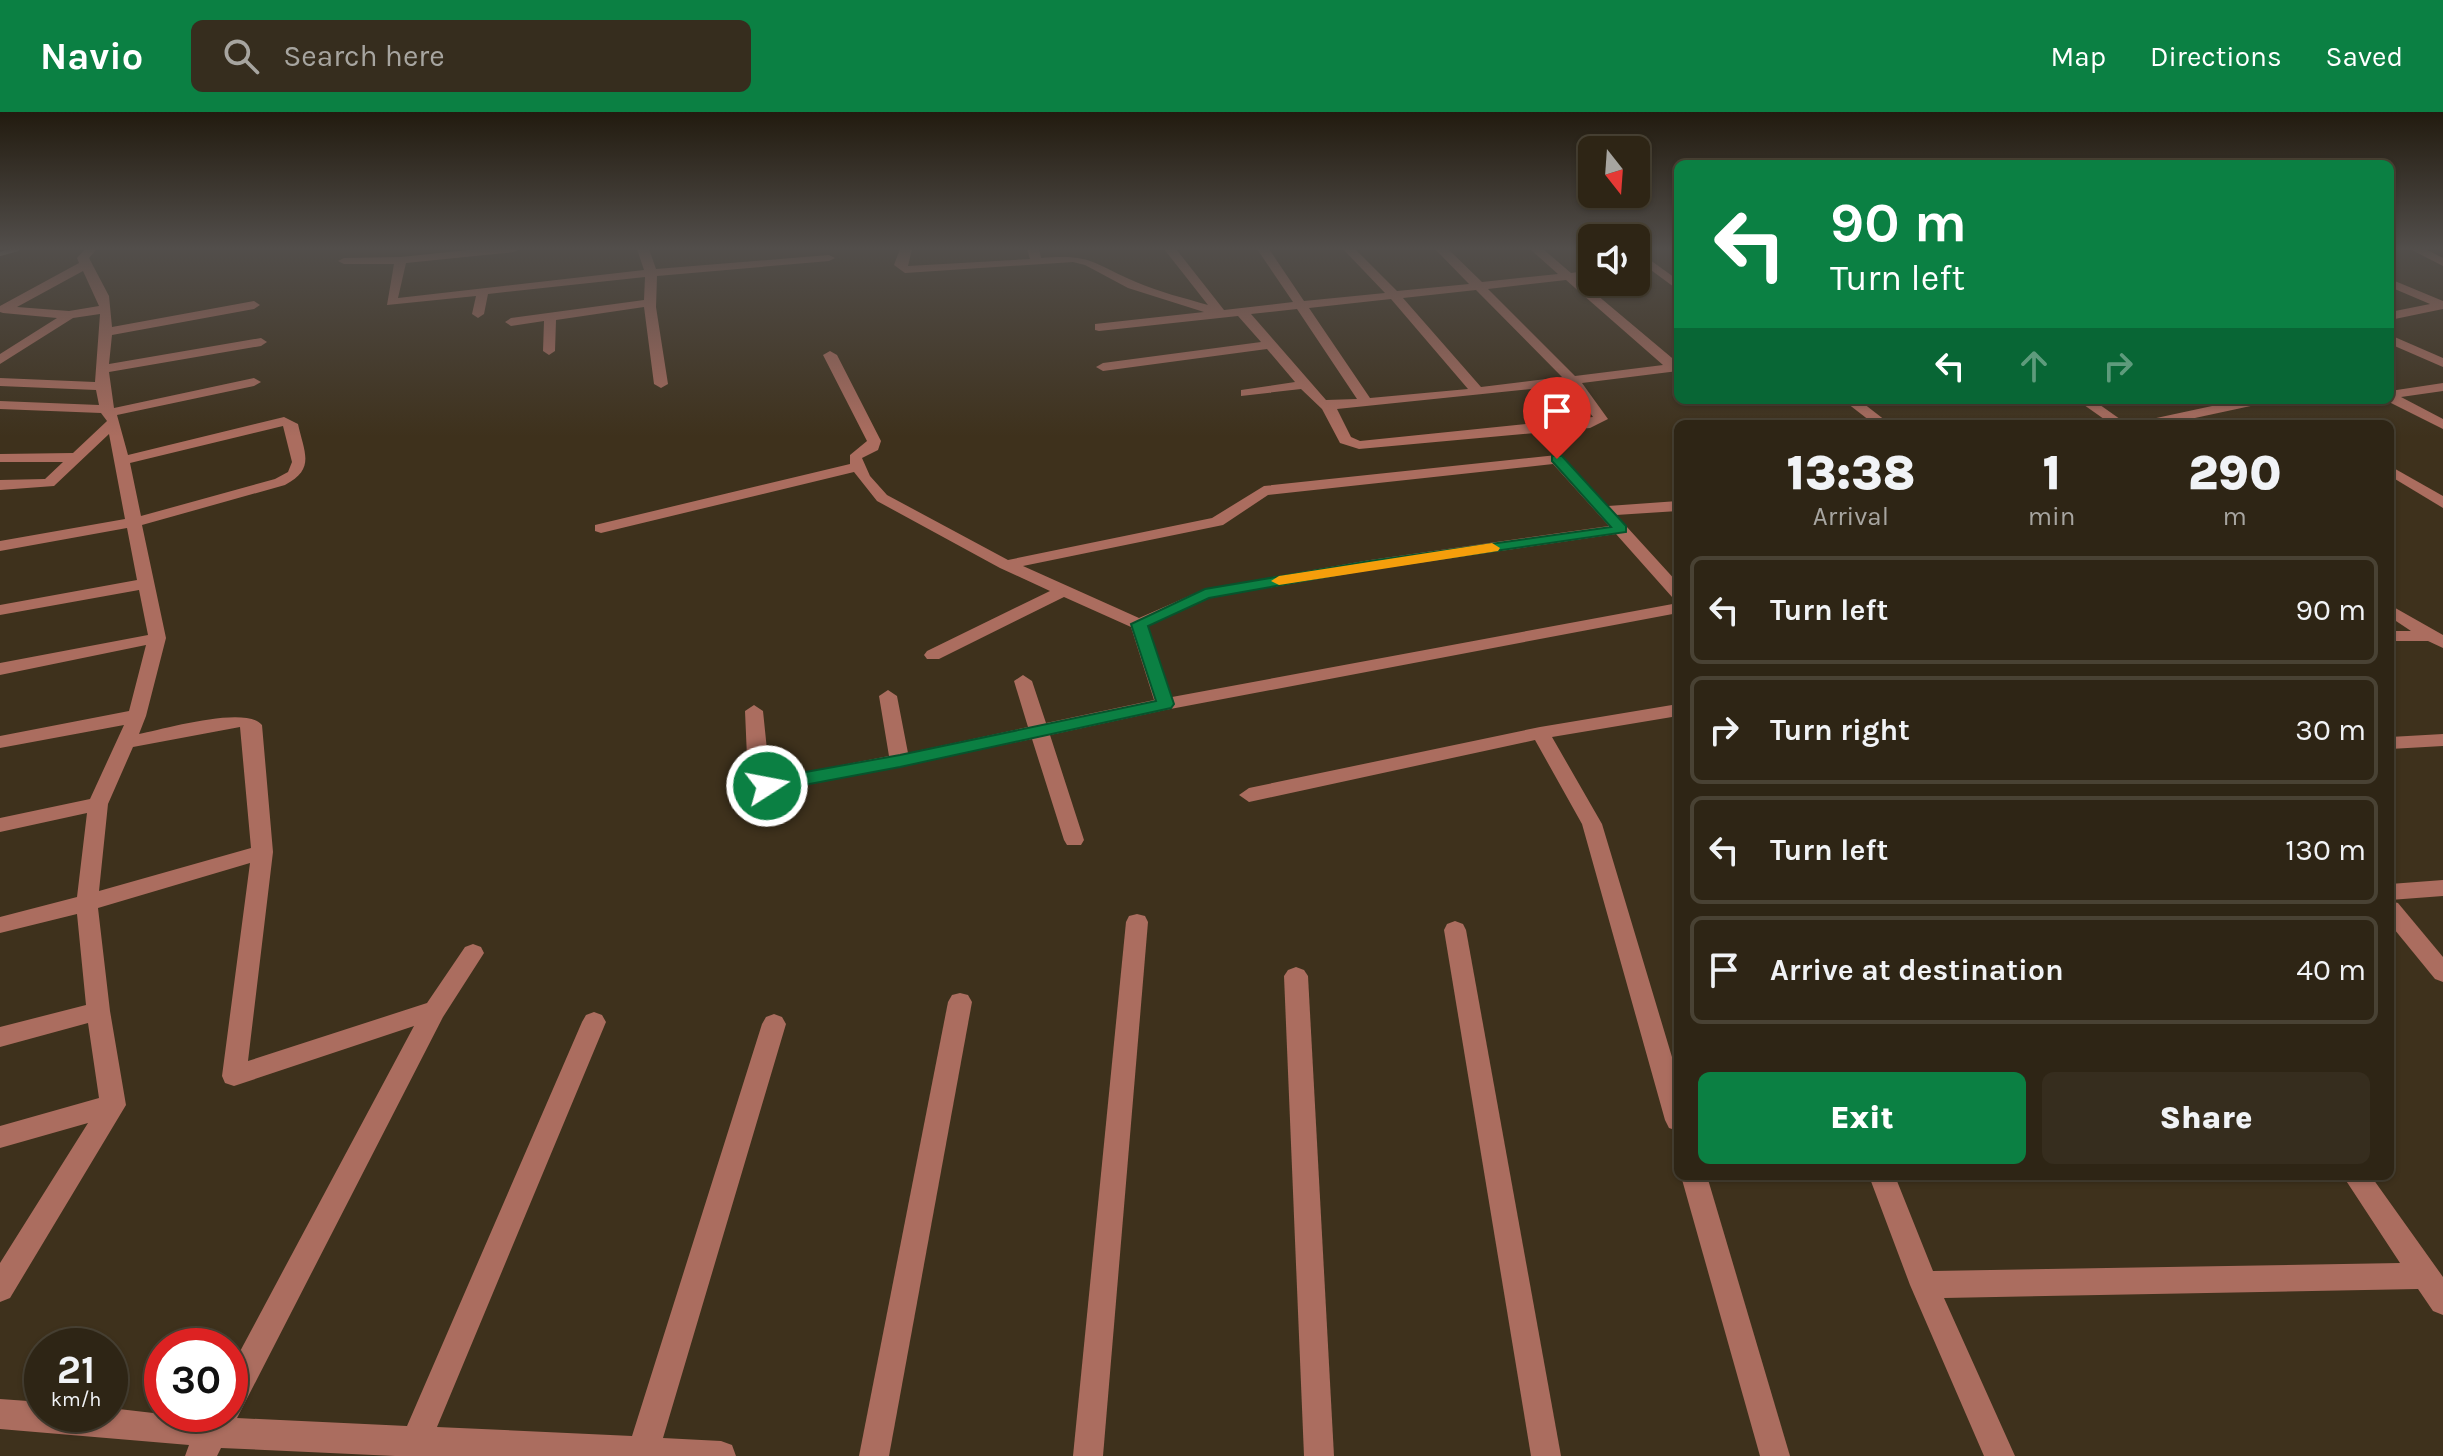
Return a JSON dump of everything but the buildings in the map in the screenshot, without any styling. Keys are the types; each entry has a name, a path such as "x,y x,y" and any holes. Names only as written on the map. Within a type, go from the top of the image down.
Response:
{"street":[{"path":"25,312 69,315 89,312"},
{"path":"0,1288 113,1105 98,1011 87,903 98,804 128,742 157,638 136,522 108,415 102,378 106,312"},
{"path":"105,332 217,312"},
{"path":"511,322 588,312"},
{"path":"651,312 661,384"},
{"path":"1214,312 1221,314"},
{"path":"1099,327 1236,312"},
{"path":"1242,312 1321,403 1328,406 1478,392 1674,367"},
{"path":"1305,312 1367,404"},
{"path":"1408,312 1478,392"},
{"path":"1328,406 1345,440 1359,445 1574,426 1601,419 1600,411 1572,380 1504,312"},
{"path":"1611,312 1674,365"},
{"path":"0,360 69,315"},
{"path":"549,351 550,317"},
{"path":"2394,341 2443,363"},
{"path":"0,382 102,378 261,342"},
{"path":"1103,367 1271,345"},
{"path":"830,355 874,441 873,447 860,451 855,458 857,467 882,498 1006,565 1139,624 1205,594 1370,565 1621,529"},
{"path":"0,405 108,415 254,382"},
{"path":"1246,393 1306,384"},
{"path":"2394,395 2443,387"},
{"path":"2394,398 2443,425"},
{"path":"1856,404 1878,420"},
{"path":"2090,404 2114,420"},
{"path":"2166,420 2241,404"},
{"path":"0,485 49,483 77,457 108,415"},
{"path":"0,546 136,522 280,482 295,474 299,462 291,424 276,422 121,461"},
{"path":"0,458 77,457"},
{"path":"1006,565 1217,522 1264,491 1557,459 1621,529 1672,578"},
{"path":"601,528 857,467"},
{"path":"2394,472 2443,503"},
{"path":"1605,511 1674,506"},
{"path":"0,610 145,584"},
{"path":"933,655 1063,591"},
{"path":"754,711 758,780 767,786 1165,704 1674,609"},
{"path":"2394,613 2435,640"},
{"path":"1139,624 1165,704"},
{"path":"2394,636 2435,640"},
{"path":"0,669 157,638"},
{"path":"1023,681 1074,840"},
{"path":"888,696 900,761"},
{"path":"1249,795 1540,733 1674,711"},
{"path":"0,742 137,716"},
{"path":"128,742 242,721 252,725 262,852 234,1076 435,1010"},
{"path":"1540,733 1592,824 1674,1106"},
{"path":"2394,743 2443,740"},
{"path":"0,825 98,804"},
{"path":"0,925 262,852"},
{"path":"2394,892 2443,888"},
{"path":"2394,914 2443,973"},
{"path":"1088,1456 1137,922"},
{"path":"1455,930 1546,1456"},
{"path":"248,1366 435,1010 473,953"},
{"path":"1296,976 1319,1456"},
{"path":"874,1456 960,1002"},
{"path":"0,1037 98,1011"},
{"path":"414,1448 594,1022"},
{"path":"643,1452 774,1024"},
{"path":"0,1137 113,1105"},
{"path":"1695,1180 1775,1456"},
{"path":"1884,1180 1924,1285 2000,1456"},
{"path":"2359,1180 2443,1301"},
{"path":"1924,1285 2425,1276"},
{"path":"0,1414 212,1434 414,1448 721,1456"}],"slow traffic":[{"path":"1279,581 1492,548"}],"route":[{"path":"767,786 1165,704 1139,624 1205,594 1370,565 1621,529 1557,459"}]}
